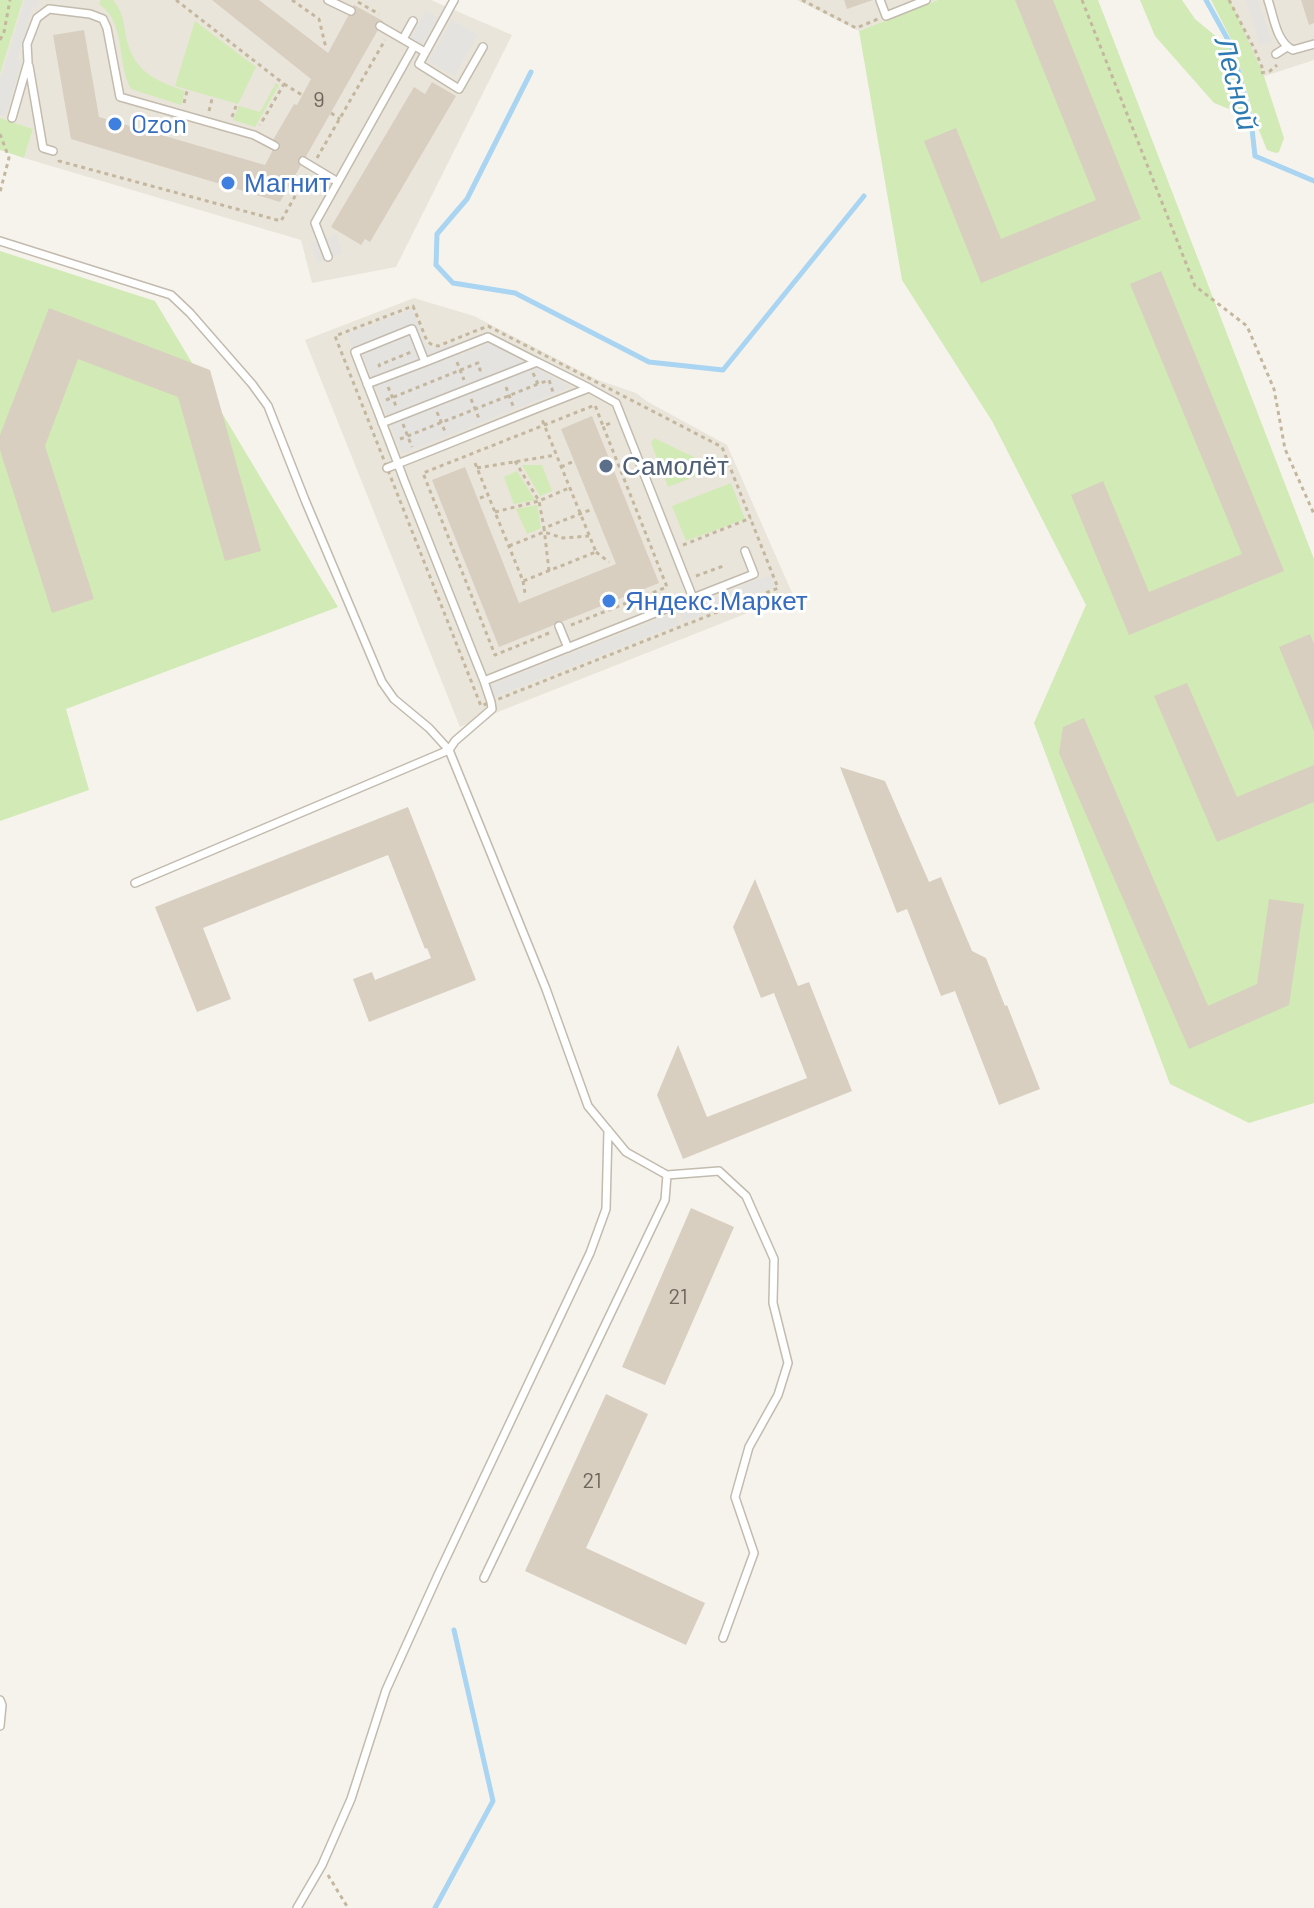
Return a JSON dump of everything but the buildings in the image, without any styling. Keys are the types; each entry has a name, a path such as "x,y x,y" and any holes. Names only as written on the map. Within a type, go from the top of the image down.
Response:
{"lane":[{"path":"328,0 351,11"},
{"path":"454,0 419,64 459,89 483,47"},
{"path":"880,0 886,16 926,0"},
{"path":"1268,0 1287,47 1293,50 1314,44"},
{"path":"53,151 43,148 27,44 37,18 49,9 103,19 120,97 254,135 275,146"},
{"path":"403,39 413,21"},
{"path":"380,26 425,52"},
{"path":"328,257 315,223 414,46"},
{"path":"1276,54 1287,47"},
{"path":"12,118 28,62"},
{"path":"303,161 338,182"},
{"path":"0,241 171,295 252,384 268,406 382,682 394,699 429,728 449,750 546,989 588,1106 626,1152 667,1175 719,1171 746,1196 774,1259 773,1303 788,1363 778,1395 749,1447 735,1497 754,1553 723,1638"},
{"path":"135,883 449,750 492,709 477,662 355,352 412,329 425,362"},
{"path":"367,384 488,337 534,364 616,403 693,598"},
{"path":"382,423 534,364"},
{"path":"387,468 589,388"},
{"path":"484,681 754,574 745,551"},
{"path":"560,628 568,648"},
{"path":"297,1908 322,1865 351,1799 386,1690 590,1253 606,1209 608,1130"},
{"path":"484,1578 665,1200 667,1175"},
{"path":"0,1700 0,1726"}],"path":[{"path":"0,40 10,0"},
{"path":"176,0 302,95"},
{"path":"292,0 319,19 326,48"},
{"path":"802,0 856,28 886,16"},
{"path":"1082,0 1195,286 1247,326 1274,389 1285,449 1314,514"},
{"path":"1229,0 1264,72"},
{"path":"254,135 284,84"},
{"path":"331,113 340,119"},
{"path":"0,134 9,158 0,192"},
{"path":"335,336 413,306 427,341 432,345 438,346 488,326 722,447 751,518 778,588 481,706"},
{"path":"380,368 379,365 411,352"},
{"path":"534,364 538,384"},
{"path":"379,448 549,380 563,418"},
{"path":"477,662 495,655 560,628 667,587 595,405 423,473 495,655 502,673"},
{"path":"537,409 596,552 609,562"},
{"path":"603,426 622,418"},
{"path":"525,593 523,581 476,466 556,455"},
{"path":"515,461 539,501 549,571"},
{"path":"561,467 572,462"},
{"path":"495,512 539,501 569,488"},
{"path":"480,498 488,495"},
{"path":"508,546 590,510"},
{"path":"674,549 751,518"},
{"path":"544,530 563,538 589,536"},
{"path":"523,581 596,552"},
{"path":"686,579 726,565"},
{"path":"322,1865 348,1908"}],"shaded area":[{"path":"23,0 431,0 512,35 396,267 312,283 301,240 24,158 33,129 0,118 0,74"},
{"path":"25,0 40,0 37,8 33,7 17,59 22,61 5,116 0,115 0,81"},
{"path":"797,0 938,0 859,31"},
{"path":"1226,0 1314,0 1314,60 1262,77"},
{"path":"1246,0 1258,0 1272,42 1260,45"},
{"path":"426,11 438,18 422,45 410,39"},
{"path":"452,20 478,35 454,76 428,61"},
{"path":"336,234 343,253 317,263 310,244"},
{"path":"414,298 474,316 598,380 636,393 727,445 793,595 460,727 305,340"},
{"path":"412,309 425,341 434,349 455,342 461,355 491,343 571,387 402,454 359,346 353,348 347,334"},
{"path":"770,575 775,587 726,606 721,594"},
{"path":"717,596 721,607 683,622 679,611"},
{"path":"674,613 679,624 492,698 488,686"}],"green space":[{"path":"0,0 23,0 0,74"},
{"path":"101,0 113,0 119,9 130,49 140,67 164,83 185,91 181,105 131,89 114,22 99,4"},
{"path":"938,0 1098,0 1314,559 1314,1103 1249,1123 1170,1084 1034,723 1086,605 992,421 902,280 859,31"},
{"path":"1140,0 1182,0 1195,19 1230,48 1244,115 1214,103 1155,36"},
{"path":"1211,0 1230,0 1264,76 1284,138 1279,152 1267,150 1254,118 1234,45"},
{"path":"195,21 256,67 238,104 175,86"},
{"path":"276,83 279,85 255,127 233,120 239,106 260,112"},
{"path":"0,118 33,129 24,158 0,150"},
{"path":"0,251 155,301 338,607 66,709 89,790 0,821"},
{"path":"654,438 717,468 668,487 651,443"},
{"path":"522,465 542,465 552,491 540,496"},
{"path":"517,471 535,500 514,504 504,477"},
{"path":"731,483 745,519 686,541 672,506"},
{"path":"537,505 541,528 527,534 516,509"}],"waterway":[{"name":"Лесной","path":"1206,0 1232,47 1251,120 1255,156 1314,181"},
{"path":"531,72 467,199 437,234 436,265 453,283 515,293 649,362 723,370 864,196"},
{"path":"435,1908 493,1801 454,1630"}],"place":[{"name":"Ozon","path":"115,124"},
{"name":"Магнит","path":"228,183"},
{"name":"Самолёт","path":"606,466"},
{"name":"Яндекс.Маркет","path":"609,601"}]}
